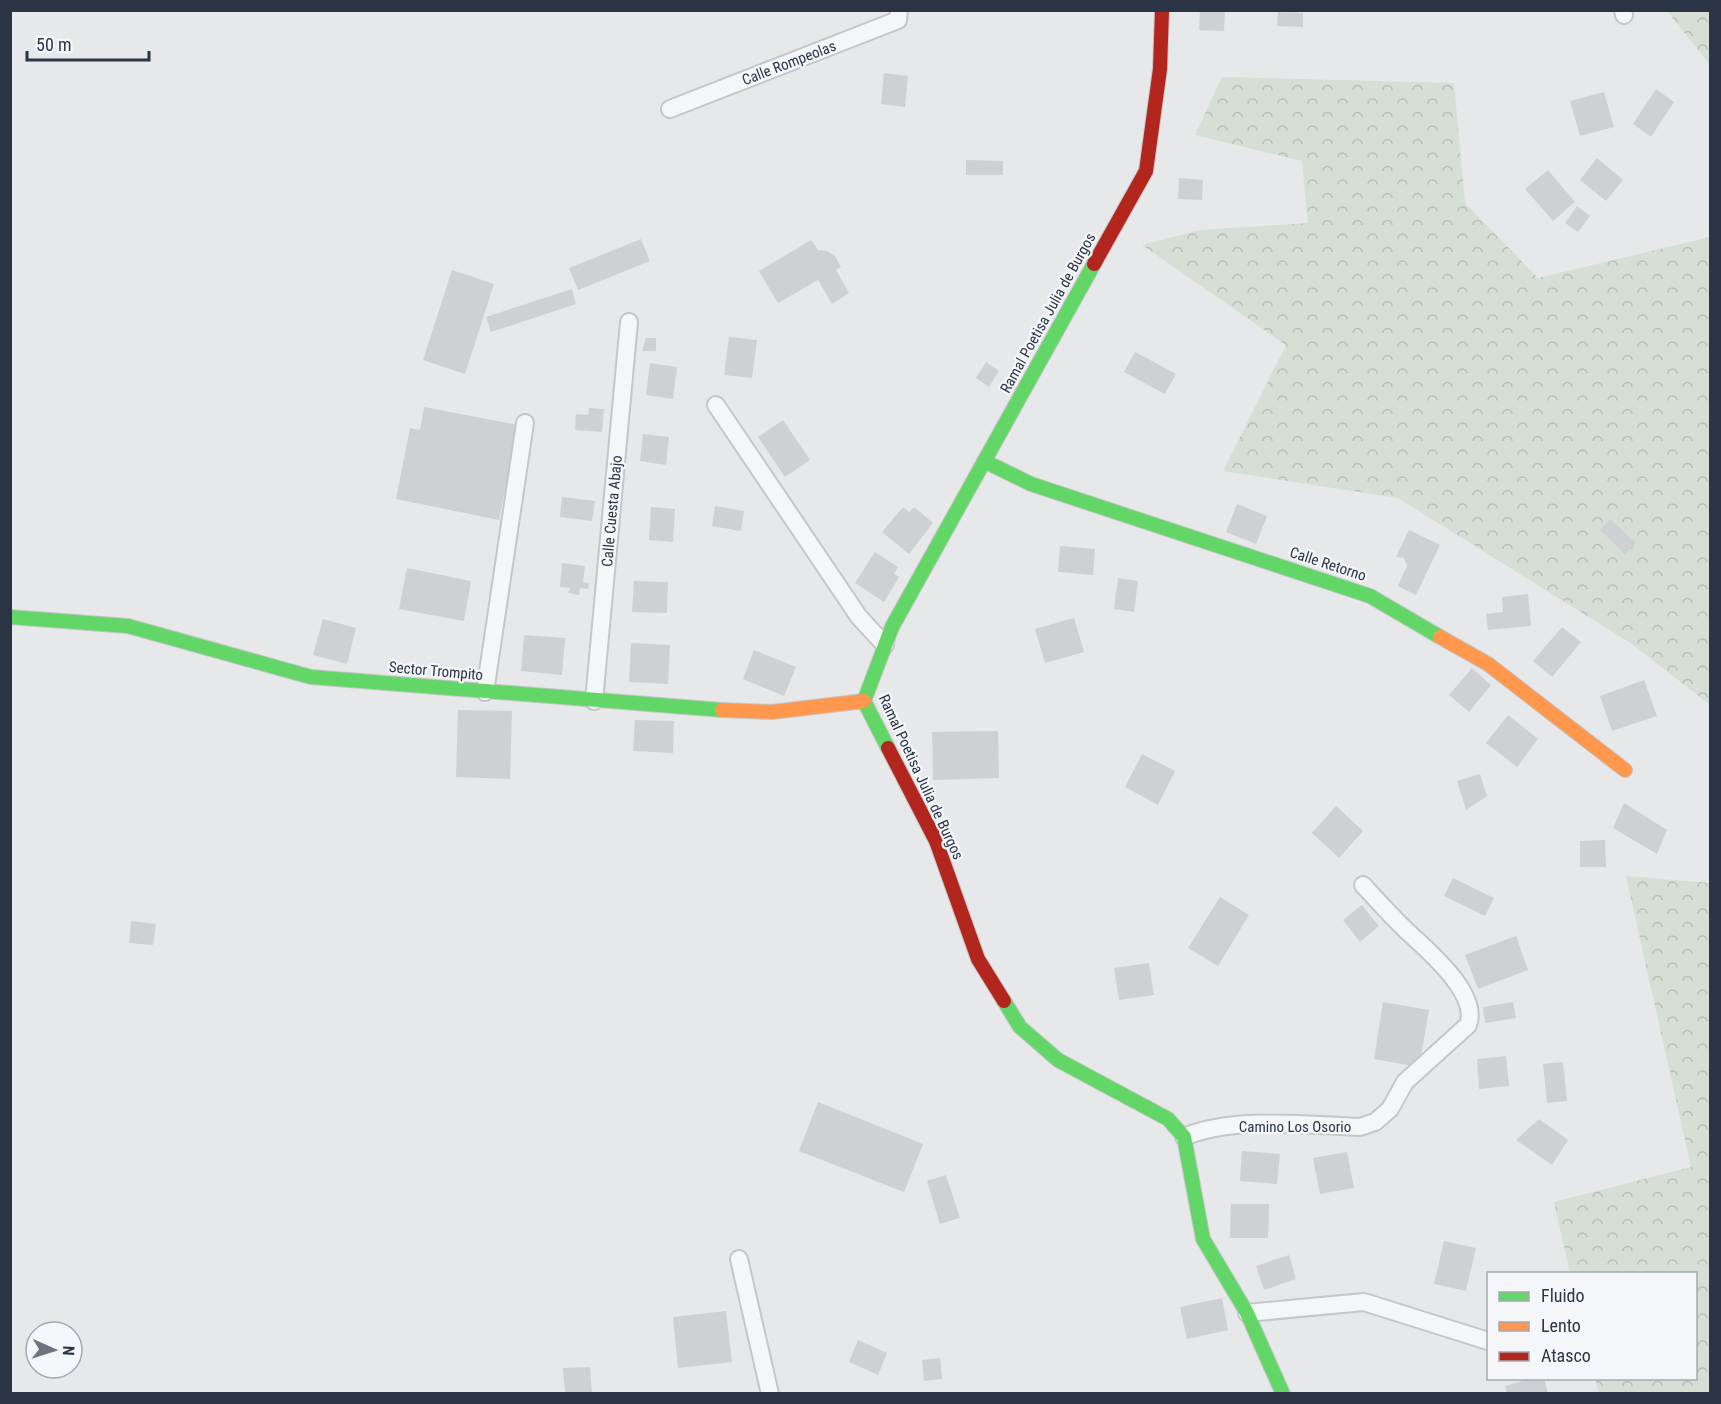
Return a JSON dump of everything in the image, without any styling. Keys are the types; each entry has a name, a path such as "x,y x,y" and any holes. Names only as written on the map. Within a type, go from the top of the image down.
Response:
{"street":[{"name":"Calle Rompeolas","path":"670,109 898,20 899,10"},
{"name":"Ramal Poetisa Julia de Burgos","path":"1162,10 1160,69 1146,171 892,627 864,701 936,841 978,959 1020,1027 1058,1060 1168,1119 1184,1137"},
{"name":"Calle Cuesta Abajo","path":"594,701 629,322"},
{"path":"716,405 859,617 885,645"},
{"path":"485,692 525,423"},
{"name":"Calle Retorno","path":"984,461 1031,484 1370,596 1488,664 1625,770"},
{"name":"Sector Trompito","path":"10,617 128,626 311,677 594,701 772,712 864,701"},
{"name":"Camino Los Osorio","path":"1184,1137 1202,1130 1243,1125 1360,1127 1375,1122 1390,1109 1405,1082 1468,1025 1471,1017 1467,1001 1436,957 1407,932 1362,885"},
{"path":"1184,1137 1203,1239 1247,1313 1283,1394"},
{"path":"739,1259 770,1394"},
{"path":"1247,1313 1364,1302 1487,1341"}],"green space":[{"path":"1667,11 1710,11 1710,65"},
{"path":"1222,77 1454,83 1465,203 1538,278 1710,237 1710,705 1632,644 1398,498 1223,471 1286,345 1142,245 1201,230 1308,223 1302,161 1195,135"},
{"path":"1626,876 1710,883 1710,1393 1599,1393 1595,1380 1697,1380 1697,1272 1570,1272 1554,1202 1691,1167"}],"building":[{"path":"1200,10 1225,10 1224,31 1199,30"},
{"path":"1278,12 1303,13 1303,27 1277,26"},
{"path":"884,73 908,76 905,107 881,104"},
{"path":"1656,89 1674,102 1651,137 1633,124"},
{"path":"1604,92 1614,127 1580,136 1570,101"},
{"path":"1597,158 1623,180 1606,201 1580,180"},
{"path":"966,160 1003,161 1003,175 966,175"},
{"path":"1548,170 1575,202 1553,221 1525,189"},
{"path":"1179,178 1203,180 1202,200 1178,199"},
{"path":"1577,206 1590,216 1578,232 1565,223"},
{"path":"641,239 650,261 578,290 569,268"},
{"path":"811,240 818,250 827,251 835,256 841,267 836,270 849,293 832,304 818,280 778,303 759,271"},
{"path":"452,270 494,284 465,374 423,360"},
{"path":"572,289 576,304 491,332 486,317"},
{"path":"729,337 757,340 752,378 724,375"},
{"path":"646,338 656,338 656,351 642,351"},
{"path":"1135,352 1176,374 1165,394 1124,372"},
{"path":"986,362 999,371 989,387 976,378"},
{"path":"650,363 677,367 673,399 646,395"},
{"path":"424,407 518,425 499,520 396,499 410,428 420,430"},
{"path":"589,408 604,409 602,432 575,430 576,414 588,415"},
{"path":"783,420 810,460 785,477 758,437"},
{"path":"643,434 669,437 666,465 640,461"},
{"path":"562,497 595,501 592,521 560,517"},
{"path":"1237,504 1267,516 1256,544 1226,532"},
{"path":"715,506 744,511 741,531 712,526"},
{"path":"651,507 675,509 673,542 649,540"},
{"path":"903,507 909,512 914,507 933,523 909,554 882,532"},
{"path":"1610,519 1636,543 1625,554 1600,530"},
{"path":"1409,530 1440,545 1416,595 1398,586 1407,566 1404,558 1396,557"},
{"path":"1060,546 1095,549 1093,575 1058,572"},
{"path":"875,552 898,567 894,574 899,577 884,602 855,583"},
{"path":"562,563 585,566 583,582 589,583 588,589 580,588 579,595 568,593 570,588 560,587"},
{"path":"407,568 471,581 464,621 399,609"},
{"path":"1118,578 1138,581 1134,612 1114,609"},
{"path":"634,581 668,582 667,613 632,612"},
{"path":"1528,594 1531,626 1488,630 1486,614 1503,612 1502,597"},
{"path":"1074,618 1084,652 1045,663 1035,629"},
{"path":"323,619 356,628 347,664 313,655"},
{"path":"1562,627 1581,642 1552,677 1533,661"},
{"path":"524,635 565,638 562,675 521,671"},
{"path":"631,643 670,645 668,684 629,682"},
{"path":"754,650 796,667 784,696 743,679"},
{"path":"1472,668 1491,685 1469,712 1449,695"},
{"path":"1644,680 1657,716 1612,731 1600,696"},
{"path":"458,710 512,711 510,779 456,777"},
{"path":"1508,715 1538,739 1517,767 1486,743"},
{"path":"635,720 674,721 673,753 633,751"},
{"path":"998,731 999,778 933,780 932,732"},
{"path":"1142,754 1175,771 1158,805 1125,787"},
{"path":"1480,774 1487,796 1466,810 1457,781"},
{"path":"1624,803 1667,830 1657,854 1613,828"},
{"path":"1336,806 1363,831 1339,858 1312,833"},
{"path":"1605,840 1606,867 1580,867 1580,841"},
{"path":"1453,878 1494,898 1485,916 1444,896"},
{"path":"1220,897 1249,915 1218,966 1188,948"},
{"path":"1362,905 1379,926 1360,942 1343,920"},
{"path":"131,921 156,924 153,945 129,943"},
{"path":"1516,936 1528,970 1478,989 1465,955"},
{"path":"1149,963 1154,995 1119,1000 1114,968"},
{"path":"1383,1002 1429,1010 1419,1067 1374,1059"},
{"path":"1513,1002 1516,1018 1485,1023 1483,1007"},
{"path":"1506,1056 1509,1086 1479,1089 1477,1059"},
{"path":"1563,1062 1567,1101 1547,1103 1543,1064"},
{"path":"818,1102 923,1144 904,1192 799,1151"},
{"path":"1539,1119 1568,1140 1552,1165 1516,1140"},
{"path":"1242,1151 1280,1154 1277,1184 1240,1181"},
{"path":"1347,1152 1354,1188 1320,1194 1313,1158"},
{"path":"946,1175 960,1218 940,1224 927,1181"},
{"path":"1231,1204 1269,1204 1268,1238 1230,1238"},
{"path":"1444,1241 1476,1248 1466,1291 1434,1284"},
{"path":"1289,1255 1296,1279 1264,1290 1256,1266"},
{"path":"1222,1298 1228,1330 1187,1339 1180,1307"},
{"path":"726,1311 732,1362 678,1368 673,1317"},
{"path":"858,1340 887,1353 878,1375 849,1362"},
{"path":"940,1358 942,1379 924,1381 922,1360"},
{"path":"590,1367 592,1394 565,1394 563,1368"},
{"path":"1525,1380 1544,1380 1548,1394 1507,1394 1505,1386"}],"traffic: fast":[{"path":"888,748 864,701 892,627 1094,264"},
{"path":"984,461 1031,484 1370,596 1440,637"},
{"path":"10,617 128,626 311,677 722,710"},
{"path":"1004,1001 1020,1027 1058,1060 1168,1119 1184,1137 1203,1239 1247,1313 1283,1394"}],"traffic: slow":[{"path":"1440,637 1488,664 1625,770"},
{"path":"722,710 772,712 864,701"}],"traffic: jam":[{"path":"1094,264 1146,171 1160,69 1162,10"},
{"path":"888,748 936,841 978,959 1004,1001"}]}
